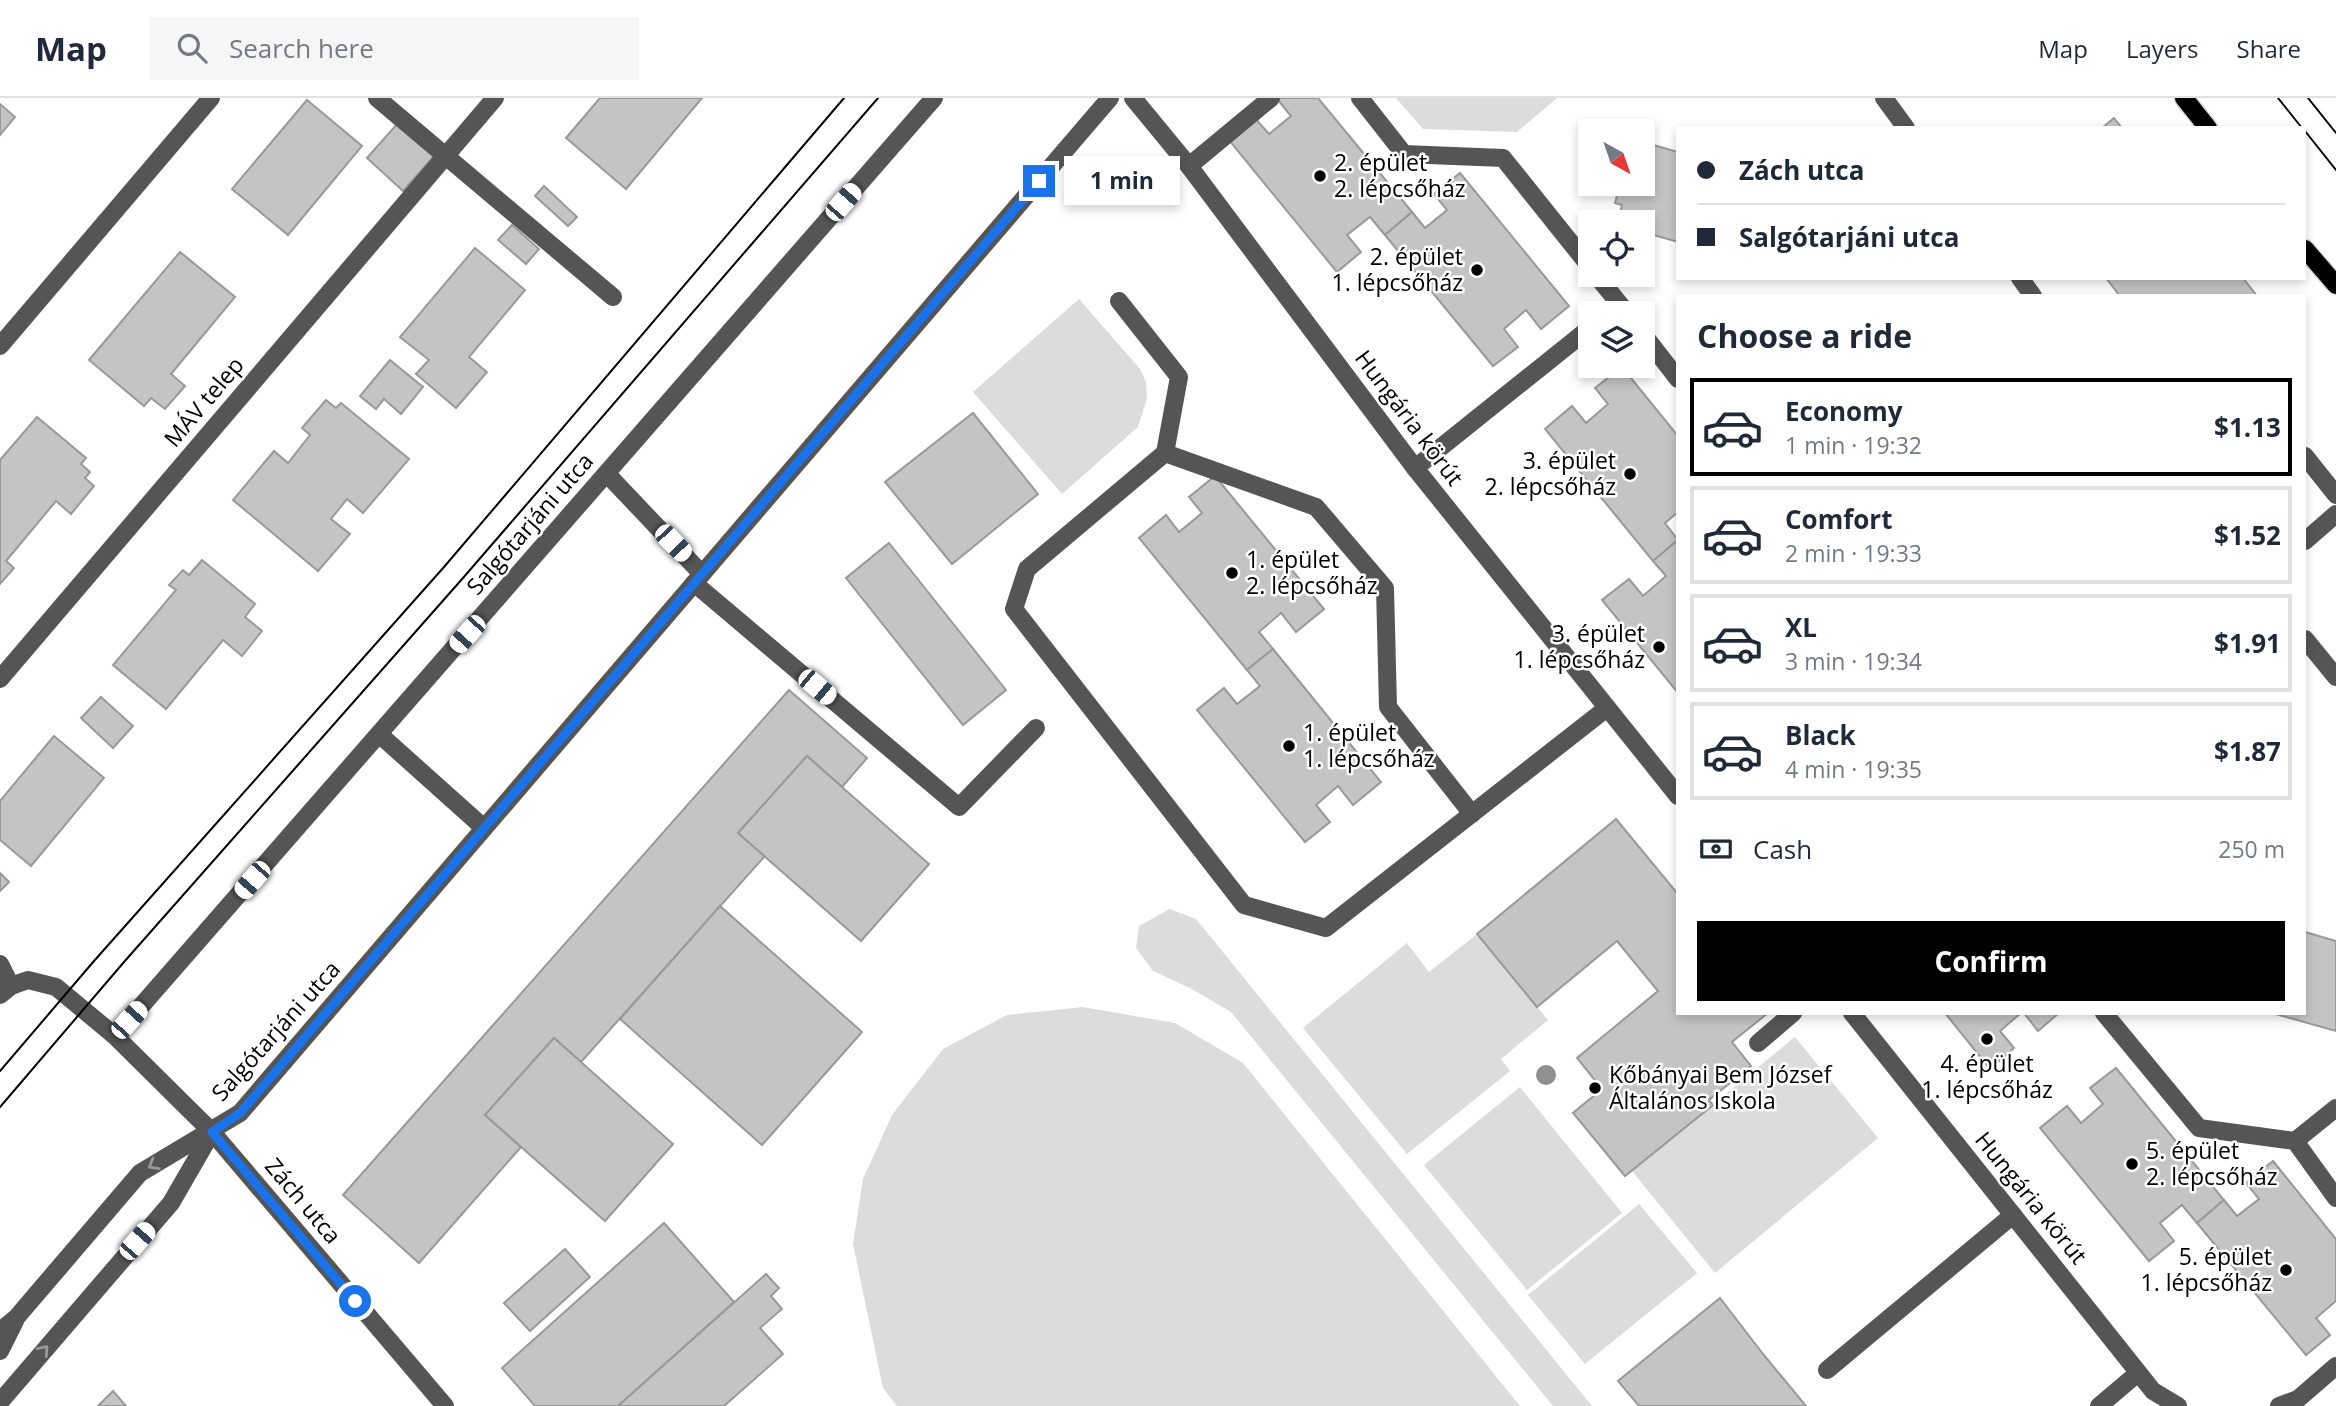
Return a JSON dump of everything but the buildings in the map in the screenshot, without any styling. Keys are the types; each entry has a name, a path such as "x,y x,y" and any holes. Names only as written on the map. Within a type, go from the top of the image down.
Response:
{"main road":[{"path":"2184,98 2206,126"},
{"path":"2306,250 2336,285"}],"street":[{"path":"0,346 211,98"},
{"path":"377,98 612,297"},
{"name":"MÁV telep","path":"0,679 495,98"},
{"name":"Salgótarjáni utca","path":"115,1036 934,98"},
{"name":"Salgótarjáni utca","path":"16,1318 140,1173 240,1113 1110,98"},
{"name":"Hungária körút","path":"1133,98 1189,166 1415,468 1676,794"},
{"path":"1189,166 1271,98"},
{"path":"1360,98 1404,154 1503,158 1578,252"},
{"path":"1884,98 1905,126"},
{"path":"1119,302 1179,377 1166,453 1027,569 1014,609 1244,905 1326,928 1607,708"},
{"path":"1415,468 1578,337"},
{"path":"1655,349 1676,376"},
{"path":"1166,453 1316,507 1377,578 1385,588 1388,707 1472,814"},
{"path":"2306,457 2336,495"},
{"path":"607,474 698,579 959,807 1036,728"},
{"path":"2306,540 2336,514"},
{"path":"2306,640 2336,677"},
{"path":"379,734 484,828"},
{"path":"0,964 6,990 28,980 56,987 115,1036"},
{"path":"1758,1043 1791,1015"},
{"name":"Hungária körút","path":"1854,1015 2138,1373 2153,1391 2178,1406"},
{"path":"2106,1015 2199,1128 2295,1141 2336,1108"},
{"name":"Zách utca","path":"115,1036 212,1132 444,1406"},
{"path":"0,1402 171,1203 212,1132"},
{"path":"2295,1141 2336,1198"},
{"path":"1827,1370 2013,1215"},
{"path":"0,1331 16,1318"},
{"path":"0,1351 16,1318"},
{"path":"2279,1406 2298,1399 2336,1366"},
{"path":"2099,1406 2138,1373"}],"shaded area":[{"path":"1396,98 1557,98 1517,132 1423,129"},
{"path":"1079,299 1140,369 1146,382 1147,398 1138,427 1062,494 973,392"},
{"path":"1170,909 1196,919 1592,1406 1553,1406 1231,1012 1192,989 1153,971 1136,948 1139,926"},
{"path":"1477,934 1548,1020 1501,1059 1510,1071 1407,1154 1303,1028 1407,943 1429,972"},
{"path":"1083,1007 1175,1023 1243,1063 1520,1406 897,1406 883,1388 853,1244 863,1179 892,1115 943,1049 1007,1015"},
{"path":"1795,1037 1878,1138 1715,1273 1632,1171"},
{"path":"1520,1087 1622,1213 1527,1290 1424,1165"},
{"path":"1639,1204 1697,1273 1585,1364 1528,1295"}],"tram line":[{"path":"0,1071 94,961 444,567 844,98"},
{"path":"0,1107 878,98"},
{"path":"2278,98 2300,126"},
{"path":"2308,98 2336,133"},
{"path":"2306,132 2336,170"}],"place":[{"name":"2. épület 2. lépcsőház","path":"1320,176"},
{"name":"2. épület 1. lépcsőház","path":"1477,270"},
{"name":"3. épület 2. lépcsőház","path":"1630,474"},
{"name":"1. épület 2. lépcsőház","path":"1232,573"},
{"name":"3. épület 1. lépcsőház","path":"1659,647"},
{"name":"1. épület 1. lépcsőház","path":"1289,746"},
{"name":"4. épület 1. lépcsőház","path":"1987,1039"},
{"name":"Kőbányai Bem József Általános Iskola","path":"1595,1088"},
{"name":"5. épület 2. lépcsőház","path":"2132,1164"},
{"name":"5. épület 1. lépcsőház","path":"2286,1270"}],"route":[{"path":"355,1301 212,1132 240,1113 1039,181"}]}
